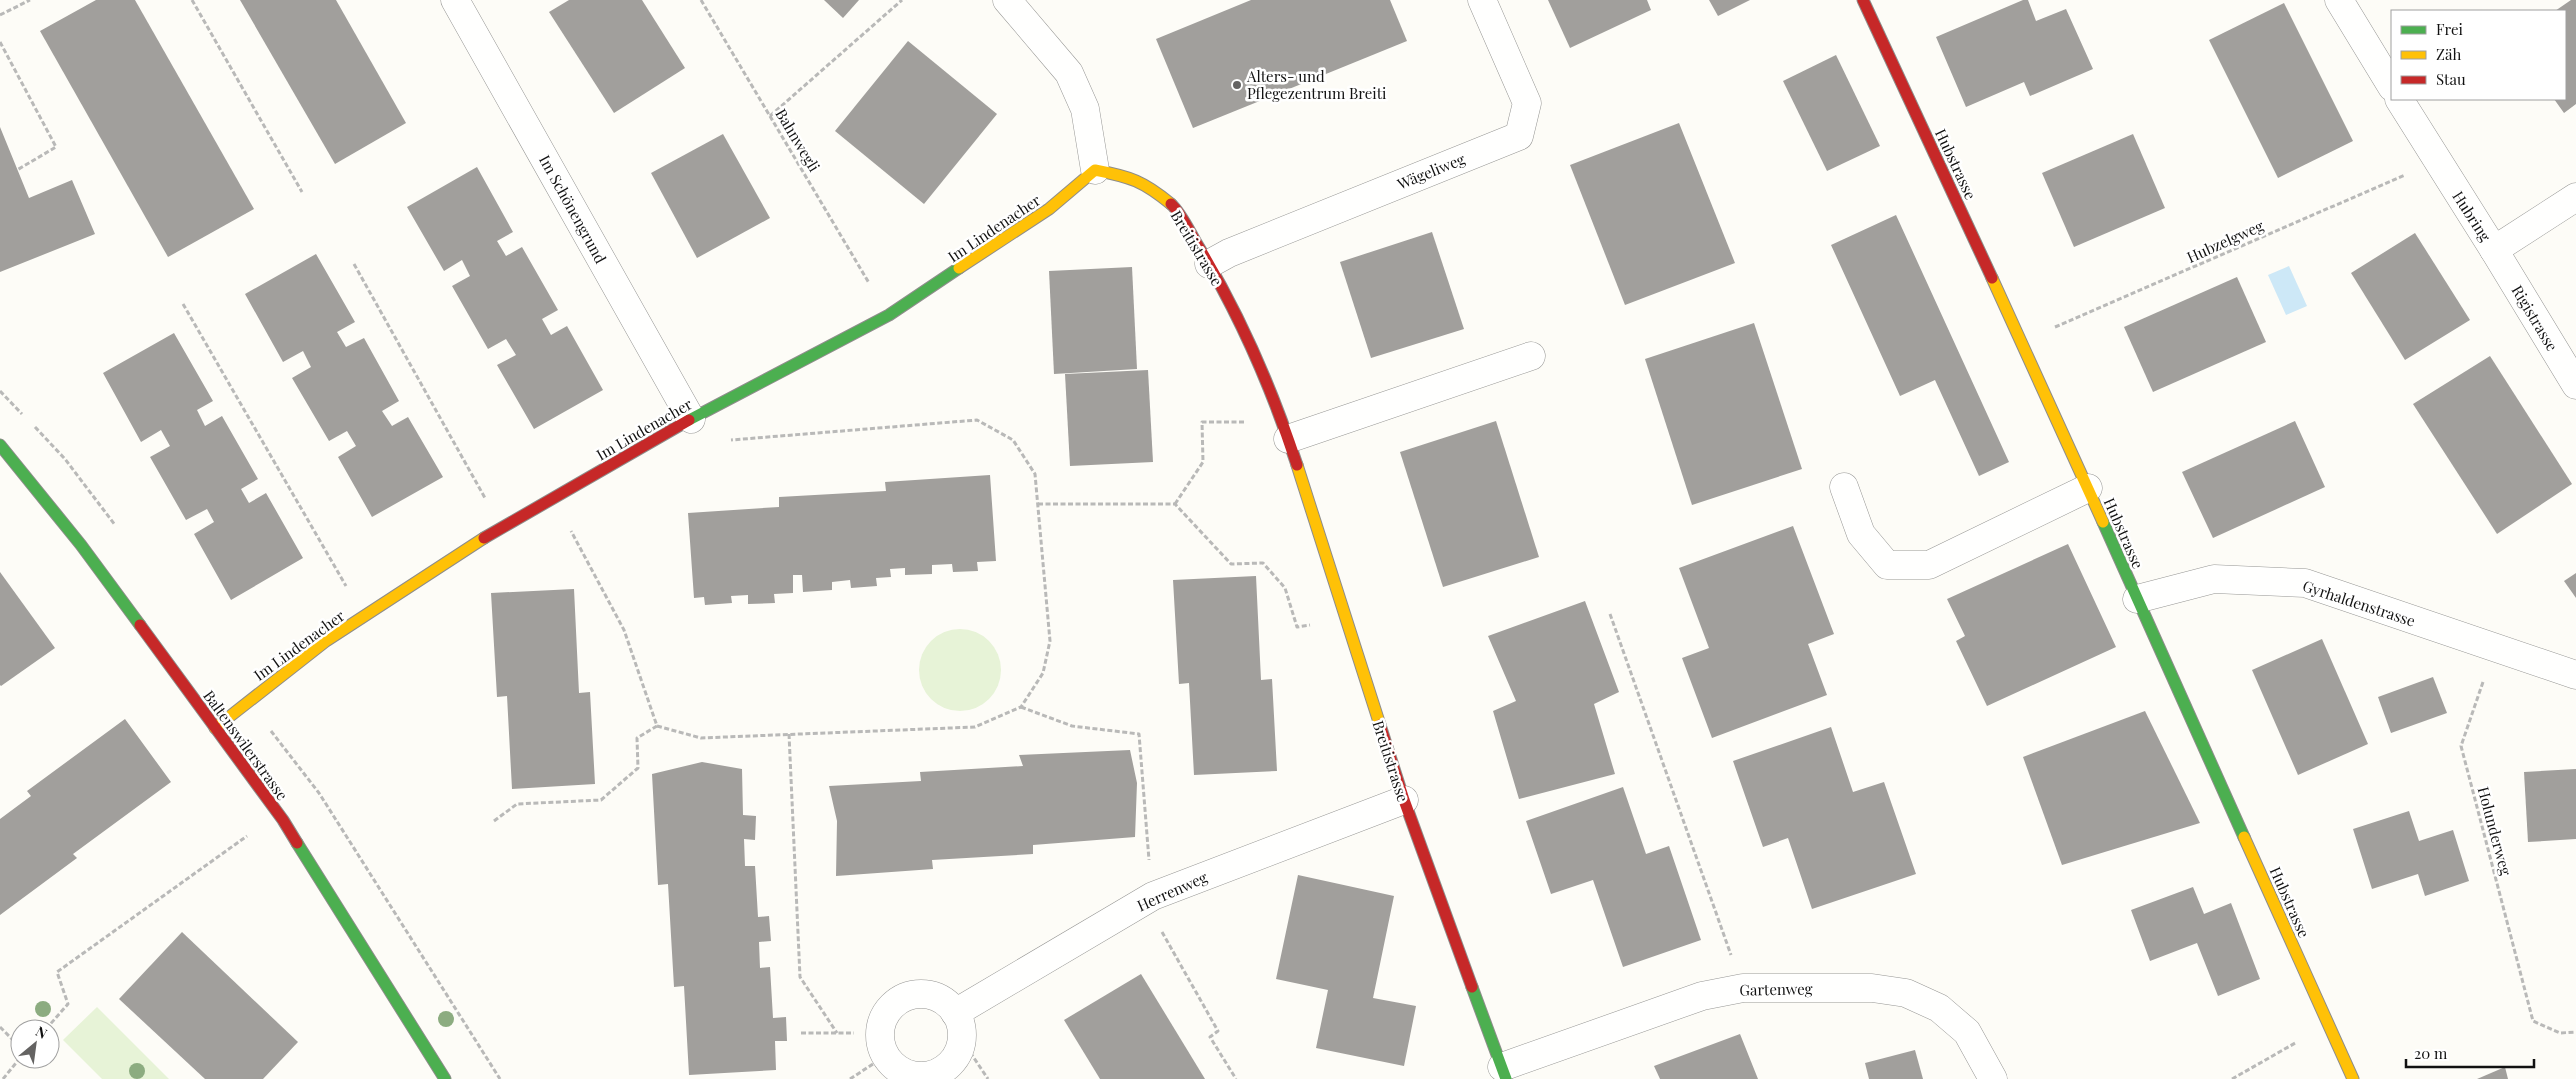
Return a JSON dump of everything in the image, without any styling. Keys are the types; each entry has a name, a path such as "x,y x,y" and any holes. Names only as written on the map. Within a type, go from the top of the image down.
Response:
{"street":[{"name":"Im Schönengrund","path":"455,0 691,419"},
{"path":"1007,0 1070,73 1085,108 1095,170"},
{"name":"Wägeliweg","path":"1209,264 1229,252 1519,136 1527,103 1482,0"},
{"name":"Hubstrasse","path":"1863,0 2022,342 2353,1079"},
{"path":"2340,0 2391,85"},
{"name":"Hubring","path":"2400,100 2494,250 2576,197"},
{"name":"Im Lindenacher","path":"215,728 326,641 480,542 691,419 889,315 1050,209 1095,170"},
{"name":"Breitistrasse","path":"1095,170 1126,176 1148,184 1175,208 1209,264 1249,340 1286,431 1404,800 1504,1073"},
{"name":"Rigistrasse","path":"2494,250 2576,385"},
{"path":"1286,431 1531,356"},
{"name":"Baltenswilerstrasse","path":"0,445 81,544 283,820 444,1079"},
{"path":"1844,487 1861,534 1887,565 1929,565 2088,488"},
{"name":"Gyrhaldenstrasse","path":"2137,599 2214,579 2305,583 2576,676"},
{"name":"Herrenweg","path":"955,1013 1153,896 1404,800"},
{"name":"Gartenweg","path":"1504,1073 1702,996 1743,988 1872,988 1906,993 1939,1008 1967,1032 1993,1079"},
{"path":"919,994 932,996 945,1002 955,1013 959,1021 961,1040 958,1052 950,1064 940,1072 928,1076 914,1077 903,1072 885,1056 880,1029 885,1016 893,1004 905,997 919,994"}],"path":[{"path":"0,15 30,0"},
{"path":"192,0 302,192"},
{"name":"Bahnwegli","path":"701,0 874,292"},
{"path":"770,116 902,0"},
{"path":"0,42 56,147 17,170"},
{"name":"Hubzelgweg","path":"2022,342 2437,161"},
{"path":"354,264 490,507"},
{"path":"183,304 348,588"},
{"path":"494,821 517,804 601,800 638,768 637,738 657,726 701,738 975,727 1021,707 1043,673 1050,641 1035,474 1014,440 977,420 720,441 691,419"},
{"path":"1176,504 1203,462 1202,422 1286,431"},
{"path":"553,498 624,630 657,726"},
{"path":"1038,504 1176,504 1231,564 1263,563 1285,588 1297,627 1319,623"},
{"path":"1610,614 1743,988"},
{"name":"Holunderweg","path":"2495,648 2461,746 2533,1021 2560,1032 2576,1032"},
{"path":"248,702 319,793 500,1079"},
{"path":"1021,707 1072,726 1139,734 1153,896 1158,924 1218,1031 1210,1037 1236,1079"},
{"path":"789,734 800,977 837,1033"},
{"path":"55,1019 68,1004 57,972 247,836"},
{"path":"2232,1079 2329,1024"},
{"path":"0,1027 10,1036"},
{"path":"801,1033 854,1033"},
{"path":"961,1040 988,1079"},
{"path":"850,1079 885,1056"},
{"path":"3,1079 11,1069"}],"green space":[{"path":"960,629 976,632 989,641 998,654 1001,670 998,686 989,699 976,708 960,711 944,708 931,699 922,686 919,670 922,654 931,641 944,632"},
{"path":"97,1007 169,1079 102,1079 63,1040"}],"water":[{"path":"2289,266 2307,306 2286,315 2268,275"}],"building":[{"path":"96,0 135,0 254,209 168,257 40,31"},
{"path":"240,0 336,0 406,123 335,164"},
{"path":"569,0 642,0 685,68 614,113 549,12"},
{"path":"824,0 859,0 843,18"},
{"name":"Alters- und Pflegezentrum Breiti","path":"1251,0 1390,0 1407,41 1193,128 1156,39"},
{"path":"1548,0 1647,0 1651,10 1570,48"},
{"path":"1709,0 1750,0 1718,16"},
{"path":"2023,0 2028,0 2036,21 2066,9 2093,69 2030,96 2024,82 1966,107 1936,37"},
{"path":"2571,0 2576,0 2576,104 2564,113 2555,100 2566,100 2566,10 2556,10"},
{"path":"2284,3 2353,141 2278,178 2209,40"},
{"path":"908,41 997,114 924,204 835,131"},
{"path":"1836,55 1880,146 1827,171 1783,81"},
{"path":"1679,123 1735,263 1625,305 1570,165"},
{"path":"0,127 29,198 72,180 95,234 0,272"},
{"path":"723,134 770,218 697,258 651,173"},
{"path":"2133,134 2165,208 2074,247 2042,173"},
{"path":"477,167 513,232 497,241 506,256 522,247 558,310 542,319 551,335 567,326 603,390 534,429 497,365 516,355 506,339 488,349 452,286 470,276 462,260 444,271 407,207"},
{"path":"1896,215 2009,462 1979,476 1935,380 1900,396 1831,245"},
{"path":"1432,232 1464,329 1371,358 1340,262"},
{"path":"2415,233 2470,320 2405,360 2351,273"},
{"path":"316,254 355,322 337,332 346,347 364,338 399,401 382,411 392,426 408,417 443,477 372,517 338,457 356,446 347,431 329,441 292,378 311,367 303,351 283,362 245,294"},
{"path":"1132,267 1137,369 1054,374 1049,271"},
{"path":"2237,277 2266,342 2153,392 2124,327"},
{"path":"1754,323 1802,469 1692,505 1645,359"},
{"path":"174,333 213,401 197,410 205,426 222,416 258,479 241,489 249,503 266,493 303,558 231,600 194,534 214,522 207,509 186,520 150,457 170,446 161,430 141,442 103,373"},
{"path":"2490,356 2572,484 2497,534 2413,404"},
{"path":"1148,370 1153,462 1070,466 1065,374"},
{"path":"1496,421 1539,557 1443,587 1400,452"},
{"path":"2295,421 2325,487 2213,538 2182,472"},
{"path":"990,475 996,561 977,562 978,571 953,572 952,564 932,565 932,574 905,575 905,568 890,569 891,577 876,578 877,586 851,588 850,580 832,582 832,590 803,592 802,575 793,575 793,593 774,594 775,603 748,604 748,595 731,596 732,603 705,605 704,597 694,598 688,513 779,507 779,497 886,491 885,482"},
{"path":"1793,526 1834,634 1808,644 1827,695 1712,738 1682,658 1709,648 1679,568"},
{"path":"2068,544 2116,647 1987,706 1956,641 1965,636 1947,599"},
{"path":"0,572 55,648 1,686 0,685"},
{"path":"2576,573 2576,598 2564,581"},
{"path":"1256,576 1261,680 1272,679 1277,771 1194,775 1189,683 1179,684 1173,580"},
{"path":"574,589 579,693 590,692 595,784 512,789 507,696 497,697 491,593"},
{"path":"1585,601 1619,692 1594,704 1615,774 1519,799 1493,711 1516,701 1488,636"},
{"path":"2322,639 2368,744 2298,775 2252,670"},
{"path":"2433,677 2447,713 2391,733 2378,697"},
{"path":"2145,711 2200,823 2062,865 2023,757"},
{"path":"125,719 171,782 73,854 77,858 0,915 0,819 31,796 27,791"},
{"path":"1831,727 1853,792 1884,782 1916,874 1812,909 1788,838 1763,847 1733,761"},
{"path":"1130,750 1137,783 1135,837 1033,845 1033,854 932,860 933,869 836,876 837,821 829,786 921,781 920,772 1023,766 1019,755"},
{"path":"702,762 742,769 743,815 756,816 755,840 744,839 745,866 755,866 758,917 769,916 771,941 759,942 760,968 770,967 773,1018 786,1017 787,1041 775,1041 776,1070 689,1075 684,986 674,987 668,884 658,885 652,774"},
{"path":"2576,769 2576,839 2528,842 2524,772"},
{"path":"1623,787 1646,854 1669,846 1701,940 1623,967 1593,880 1551,894 1526,821"},
{"path":"2409,811 2419,841 2453,830 2469,881 2425,896 2418,874 2372,889 2353,829"},
{"path":"1298,875 1394,896 1373,998 1416,1006 1404,1066 1316,1048 1328,990 1276,979"},
{"path":"2193,887 2204,914 2231,903 2260,979 2218,996 2197,943 2150,961 2131,910"},
{"path":"182,932 298,1042 263,1079 205,1079 119,999"},
{"path":"1141,974 1205,1079 1100,1079 1064,1020"},
{"path":"1740,1034 1758,1079 1660,1079 1654,1066"},
{"path":"1915,1050 1923,1079 1869,1079 1865,1063"},
{"path":"2505,1067 2508,1079 2477,1079"}],"traffic: fast":[{"path":"689,420 889,315 959,268"},
{"path":"0,445 81,545 140,625"},
{"path":"2103,522 2244,837"},
{"path":"297,843 445,1079"},
{"path":"1472,987 1506,1079"}],"traffic: slow":[{"path":"959,268 1049,209 1095,170 1136,181 1171,204"},
{"path":"1992,278 2103,522"},
{"path":"1297,465 1380,725"},
{"path":"215,728 326,641 484,538"},
{"path":"2244,837 2353,1079"}],"traffic: jam":[{"path":"1863,0 1992,278"},
{"path":"1171,204 1186,224 1228,299 1266,381 1297,465"},
{"path":"484,538 689,420"},
{"path":"140,625 283,820 297,843"},
{"path":"1380,725 1404,800 1472,987"}],"place":[{"name":"Alters- und Pflegezentrum Breiti","path":"1237,85"}]}
